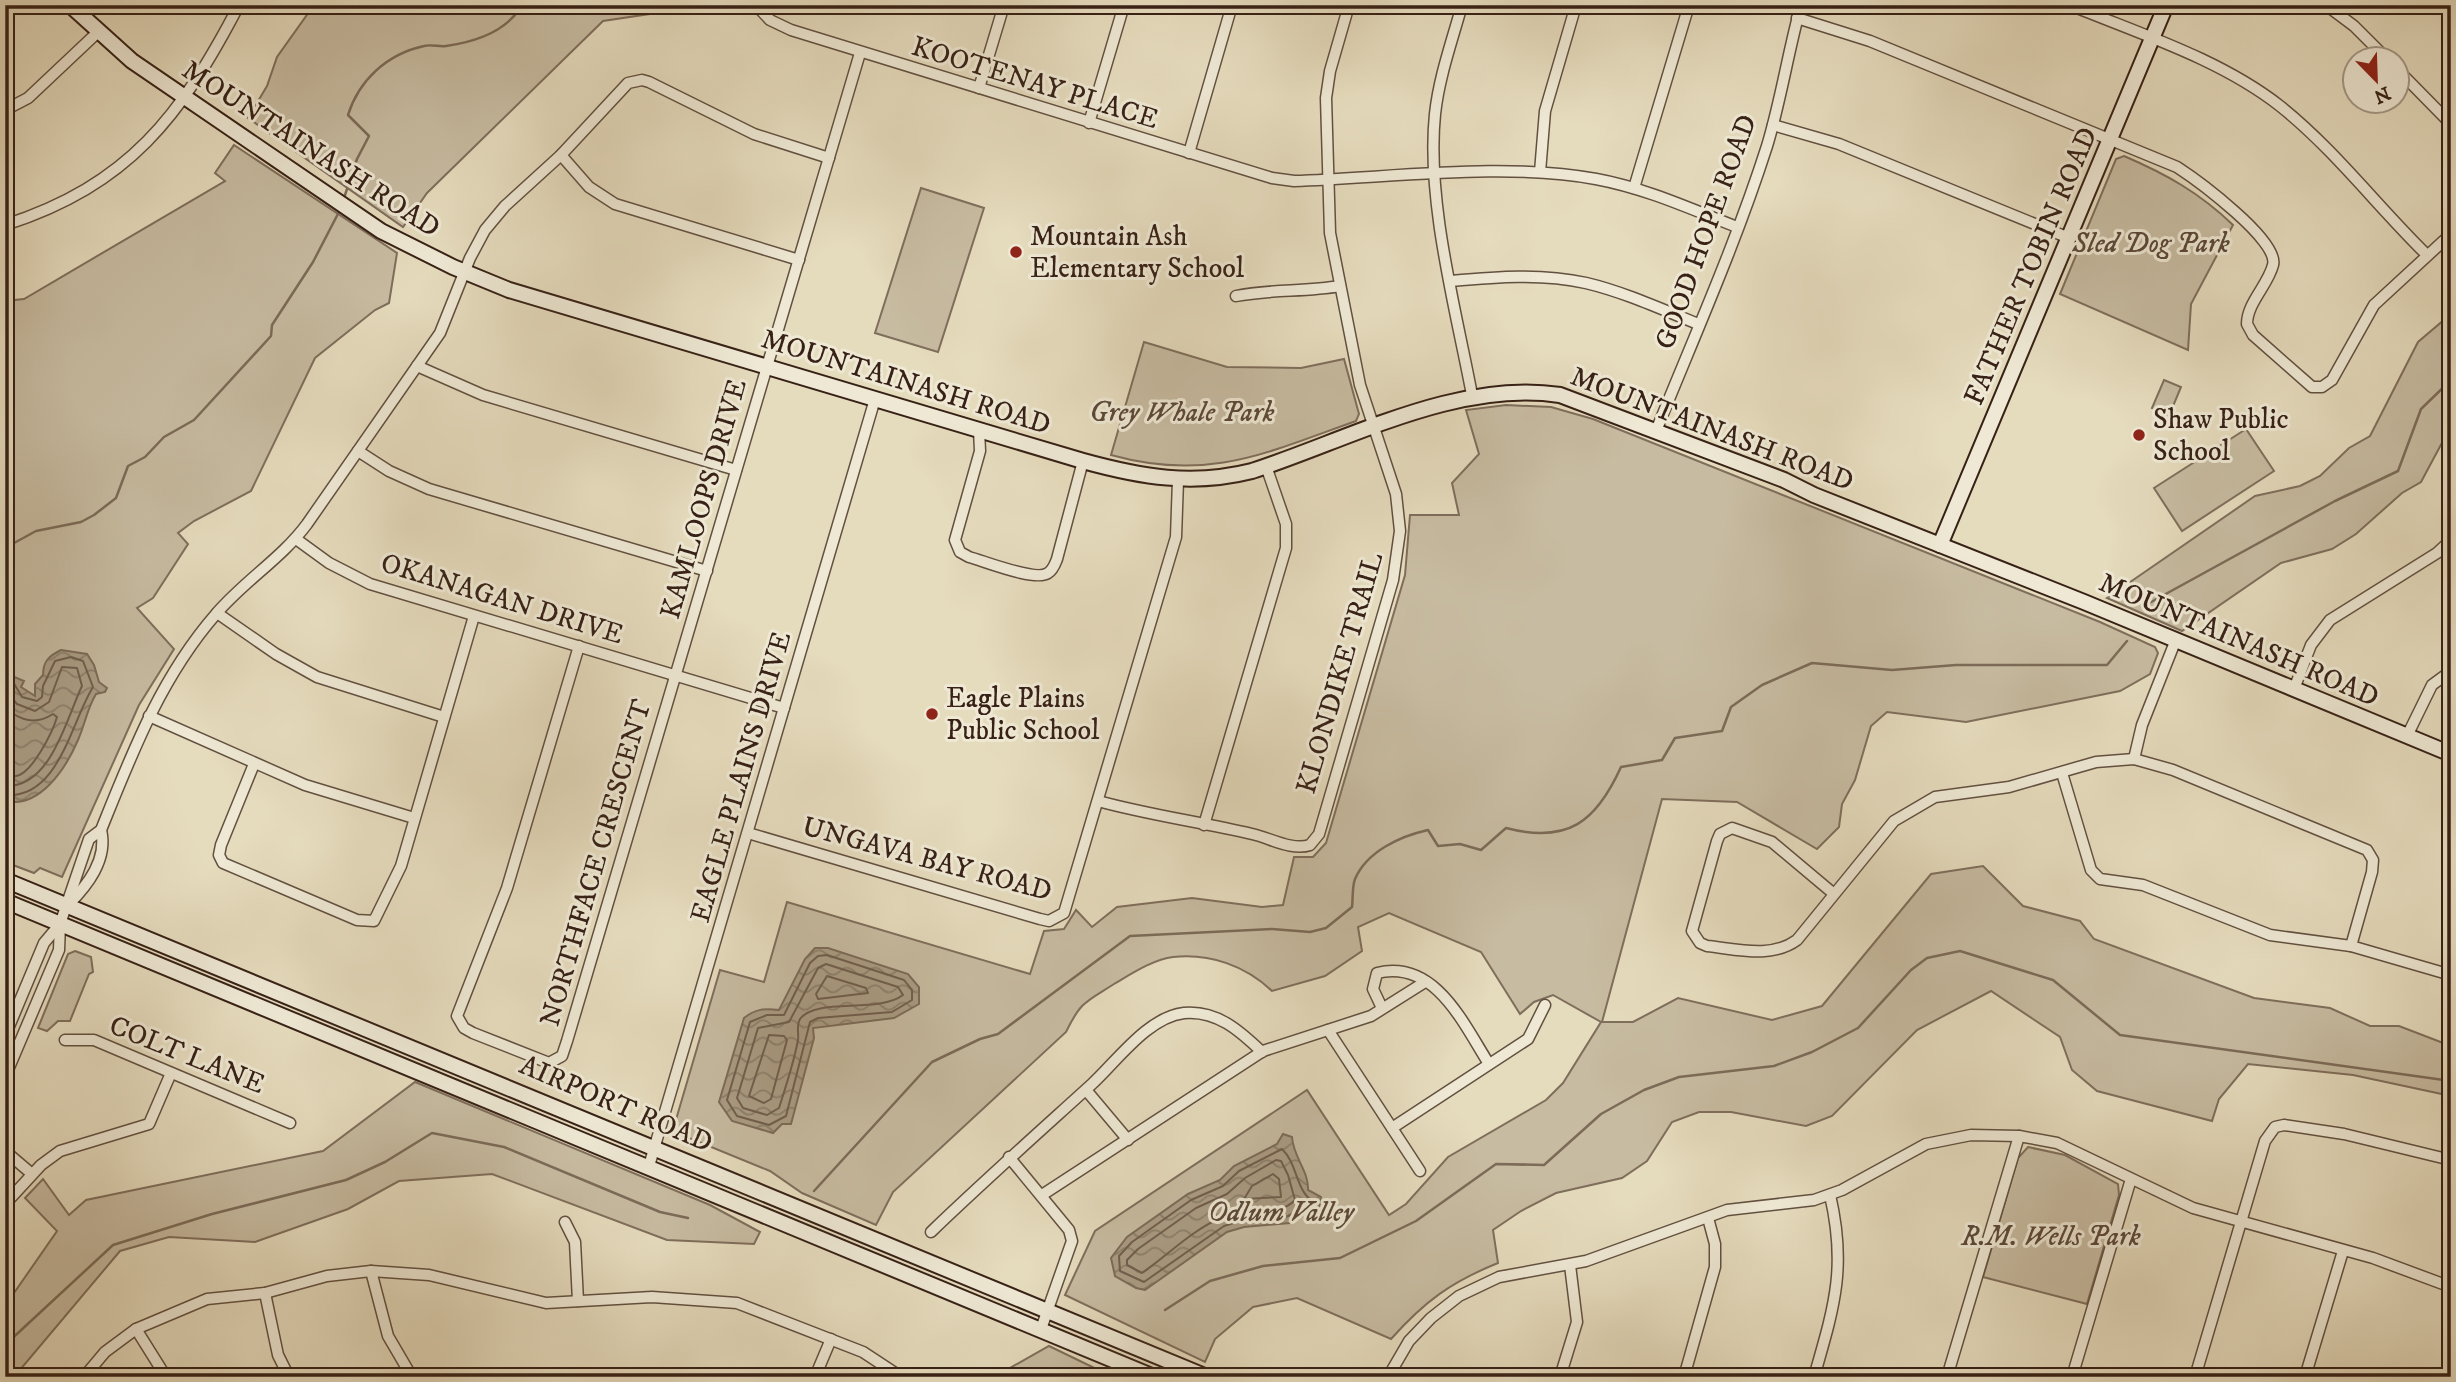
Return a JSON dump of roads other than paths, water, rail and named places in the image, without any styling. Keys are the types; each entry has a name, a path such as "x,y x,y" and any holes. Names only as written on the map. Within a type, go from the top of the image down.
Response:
{"street":[{"name":"MOUNTAINASH ROAD","path":"70,5 98,32 184,98 381,231 465,273 509,290 1083,461 1143,476 1178,480 1230,476 1266,466 1472,396 1517,392 1560,395 1940,545 2451,754"},
{"path":"5,225 78,197 139,150 184,98 239,5"},
{"name":"KOOTENAY PLACE","path":"756,5 770,20 791,30 1283,180 1540,172 1582,176 1634,188 1737,228"},
{"path":"979,88 1004,5"},
{"path":"1089,123 1124,5"},
{"path":"1189,153 1232,5"},
{"name":"KLONDIKE TRAIL","path":"1203,825 1296,847 1310,845 1318,834 1398,556 1400,521 1396,494 1360,385 1331,233 1327,180 1328,85 1349,5"},
{"path":"1462,5 1436,102 1436,175 1440,231 1472,396"},
{"path":"1540,172 1545,111 1576,5"},
{"path":"1634,188 1689,5"},
{"name":"GOOD HOPE ROAD","path":"1656,431 1737,228 1773,125 1801,5"},
{"path":"2070,5 2234,76 2281,107 2426,254"},
{"name":"FATHER TOBIN ROAD","path":"1940,545 2166,5"},
{"path":"2326,5 2354,26 2374,46"},
{"path":"1797,18 1870,41 2110,139 2190,176 2229,206 2268,247 2274,264 2247,324 2253,335 2312,387 2322,387 2332,380 2374,305 2426,254 2451,234"},
{"path":"5,110 28,99 98,32"},
{"name":"KAMLOOPS DRIVE","path":"676,676 860,52"},
{"path":"5,1036 44,943 60,924 68,905 72,881 89,839 101,830 158,695 217,613 296,538 358,451 447,321 478,241 494,218 561,155 628,83 642,80 754,134 829,158"},
{"path":"2410,82 2451,124"},
{"path":"1773,125 1839,144 2069,238"},
{"path":"561,155 589,187 615,204 799,260"},
{"path":"1450,281 1527,276 1584,283 1621,293 1698,324"},
{"path":"1236,296 1266,290 1306,291 1340,286"},
{"path":"417,366 483,395 736,470"},
{"name":"EAGLE PLAINS DRIVE","path":"649,1167 875,399"},
{"path":"979,430 980,451 955,540 960,552 992,564 1040,577 1049,573 1057,559 1083,461"},
{"path":"358,451 396,475 429,489 707,570"},
{"path":"1098,801 1144,815 1203,825 1286,548 1286,524 1266,466"},
{"name":"UNGAVA BAY ROAD","path":"748,833 1049,921 1064,914 1176,537 1178,480"},
{"name":"OKANAGAN DRIVE","path":"296,538 329,563 357,579 784,708"},
{"path":"2294,690 2311,645 2330,620 2425,561 2451,540"},
{"path":"217,613 276,654 317,677 444,717"},
{"path":"254,764 221,845 220,859 228,868 357,920 367,923 379,915 401,866 474,616"},
{"path":"2134,759 2142,725 2175,642"},
{"name":"NORTHFACE CRESCENT","path":"579,646 507,888 457,1016 464,1028 473,1033 550,1063 562,1056 568,1041 676,676"},
{"path":"2407,736 2432,684 2451,671"},
{"path":"149,716 305,785 414,818"},
{"path":"1834,894 1772,842 1732,828 1720,834 1717,841 1692,931 1700,943 1707,946 1763,952 1782,949 1797,940 1894,821 1912,808 1946,794 2009,787 2096,762 2134,759 2186,775 2367,850 2373,860 2372,872 2351,946"},
{"path":"2062,773 2091,870 2100,879 2143,885 2270,935 2351,946 2451,975"},
{"path":"68,905 88,886 104,845 101,830"},
{"name":"AIRPORT ROAD","path":"5,880 1207,1377"},
{"name":"AIRPORT ROAD","path":"5,901 1154,1377"},
{"path":"5,1077 59,950 60,924"},
{"path":"1382,1008 1373,989 1377,973 1395,969 1425,982 1444,993 1489,1064"},
{"path":"1042,1195 1262,1052 1371,1016 1425,982"},
{"path":"1392,1128 1528,1039 1545,1005"},
{"path":"931,1232 1149,1030 1182,1013 1231,1023 1262,1052"},
{"path":"1328,1030 1420,1171"},
{"name":"COLT LANE","path":"65,1040 94,1040 290,1123"},
{"path":"5,1204 51,1157 70,1146 149,1124 171,1073"},
{"path":"1086,1090 1128,1140"},
{"path":"2195,1377 2265,1141 2276,1127 2284,1125 2344,1134 2451,1160"},
{"path":"1388,1377 1409,1341 1430,1318 1458,1296 1499,1277 1570,1265 1738,1208 1801,1202 1830,1195 1926,1144 1971,1135 2019,1136 2066,1147 2193,1208 2241,1224 2373,1258 2451,1287"},
{"path":"1947,1377 2019,1136"},
{"path":"5,1151 32,1174"},
{"path":"1009,1157 1069,1230 1072,1241 1041,1329"},
{"path":"2072,1377 2132,1179"},
{"path":"1814,1377 1833,1309 1839,1270 1839,1245 1830,1195"},
{"path":"1684,1377 1715,1267 1715,1244 1708,1217"},
{"path":"565,1222 575,1242 578,1300"},
{"path":"2305,1377 2343,1251"},
{"path":"1560,1377 1577,1316 1570,1265"},
{"path":"372,1271 388,1336 412,1377"},
{"path":"84,1377 105,1352 136,1329 207,1299 265,1293 327,1276 372,1271 437,1276 533,1301 652,1297 737,1303 879,1360 901,1377"},
{"path":"265,1293 278,1355 289,1377"},
{"path":"136,1329 166,1377"},
{"path":"815,1377 831,1339"}],"water":[{"path":"61,650 87,654 94,665 99,682 107,688 105,692 96,694 73,751 50,784 29,799 5,801 5,673 24,681 21,687 35,696 35,684 43,675 46,663"},
{"path":"815,948 828,948 908,974 919,987 919,1004 894,1018 813,1028 814,1038 791,1124 782,1124 773,1133 732,1121 719,1102 744,1018 760,1010 779,1010 805,959"},
{"path":"1283,1134 1292,1137 1308,1190 1321,1197 1318,1212 1303,1214 1290,1223 1244,1227 1227,1232 1145,1290 1115,1276 1111,1258 1127,1237 1188,1194 1220,1180 1234,1166 1277,1144"}],"waterway":[{"path":"344,198 357,159 369,136 348,115 359,91 376,70 398,55 427,45 443,46 478,39 506,24 520,8"},
{"path":"5,548 36,531 81,522 94,515 116,498 128,466 145,457 164,437 194,420 271,336 272,325 313,262 341,208"},
{"path":"2142,607 2335,501 2398,471 2421,409 2451,380"},
{"path":"814,1191 932,1062 980,1039 998,1034 1130,936 1272,929 1310,932 1326,928 1352,907 1354,882 1360,869 1386,846 1428,830 1438,846 1460,844 1481,850 1506,828 1547,833 1577,824 1590,815 1601,802 1621,767 1662,760 1675,738 1722,731 1731,707 1762,685 1812,663 1892,670 1956,665 2107,665 2127,641"},
{"path":"1165,1310 1210,1281 1263,1266 1340,1258 1416,1221 1496,1164 1544,1165 1601,1114 1644,1090 1679,1077 1774,1066 1812,1052 1858,1028 1911,970 1927,958 1960,951 2053,980 2120,1035 2451,1081"},
{"path":"5,1345 113,1245 212,1214 346,1180 385,1162 432,1133 504,1147 660,1212 688,1218"},
{"path":"1032,1377 1039,1373"}],"place":[{"name":"Mountain Ash Elementary School","path":"1016,252"},
{"name":"Shaw Public School","path":"2139,435"},
{"name":"Eagle Plains Public School","path":"932,714"}],"park label":[{"name":"Sled Dog Park","path":"2151,243"},
{"name":"Grey Whale Park","path":"1182,412"},
{"name":"Odlum Valley","path":"1281,1212"},
{"name":"R.M. Wells Park","path":"2051,1236"}]}
